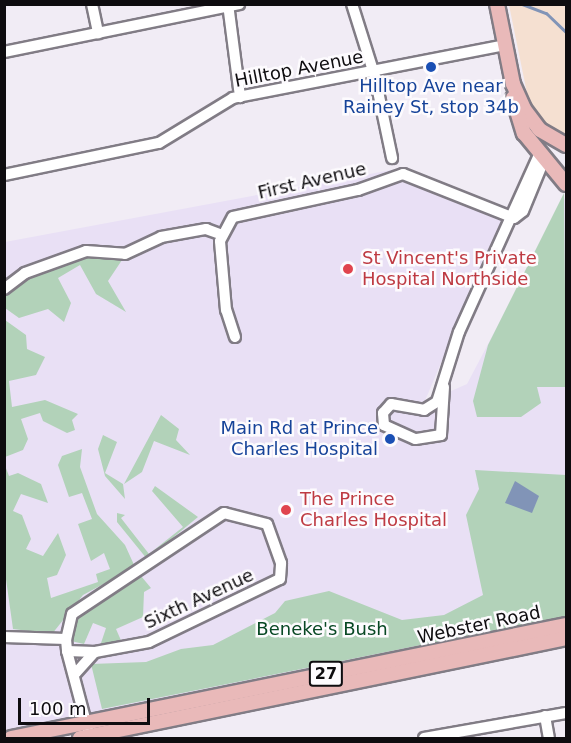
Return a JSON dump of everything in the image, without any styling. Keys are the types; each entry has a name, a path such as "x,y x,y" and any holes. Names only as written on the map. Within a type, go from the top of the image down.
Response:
{"main road":[{"path":"497,4 518,118 563,181"},
{"path":"513,84 543,156"},
{"path":"524,109 540,130 567,146"},
{"path":"543,156 567,146"},
{"name":"Webster Road","path":"11,738 567,625"},
{"name":"Webster Road","path":"84,737 567,638"}],"street":[{"path":"93,4 98,33"},
{"path":"352,4 373,72 392,158"},
{"path":"4,52 232,5 240,97"},
{"name":"Hilltop Avenue","path":"4,175 159,143 240,97 505,45"},
{"path":"444,387 429,409 389,405 384,425 415,439 441,435 444,387 459,332 514,218 537,184 543,156"},
{"path":"514,218 517,200 543,156"},
{"name":"First Avenue","path":"220,234 243,214 358,190 404,174 514,218"},
{"path":"537,184 563,181"},
{"path":"4,289 25,273 86,251 125,254 161,237 206,229 220,234 226,310 235,337"},
{"name":"Sixth Avenue","path":"4,636 67,645 95,652 149,642 280,579 281,563 267,524 224,513 178,549 88,599 72,614 67,645"},
{"path":"67,645 86,722 84,737"},
{"path":"74,675 95,652"},
{"path":"429,738 567,713"},
{"path":"545,716 549,738"}],"shaded area":[{"path":"509,5 566,5 566,135 552,130 529,103"},
{"name":"The Prince Charles Hospital","path":"402,168 506,210 424,403 467,384 566,196 566,616 5,731 5,242"}],"green space":[{"path":"564,193 566,387 537,387 541,403 521,417 477,417 473,401 488,345"},
{"path":"88,256 122,260 108,281 126,312 96,294 80,265 58,278 71,303 64,322 48,309 19,318 5,308 4,297 30,275"},
{"path":"5,320 26,335 27,349 45,357 36,375 9,381 12,407 45,400 78,414 72,420 75,430 67,433 43,421 40,413 21,419 28,439 23,450 5,457"},
{"path":"161,415 179,429 176,440 190,455 154,441 142,472 124,484"},
{"path":"103,435 117,442 105,473 123,484 125,499 105,476 98,449"},
{"path":"82,449 80,467 97,514 125,545 135,567 83,595 52,634 13,629 5,572 4,463 9,476 18,473 41,484 48,503 21,494 13,511 22,515 31,539 26,549 43,556 58,533 66,555 57,575 47,578 51,598 98,582 96,574 110,569 104,553 91,561 78,524 92,519 82,493 69,497 58,465 62,456"},
{"name":"Beneke's Bush","path":"475,470 566,475 566,616 102,709 91,664 146,662 181,649 213,645 275,613 285,601 329,591 402,620 444,615 483,595 466,515 479,489"},
{"path":"155,486 198,517 147,559 117,522 117,513 125,515 121,518 149,554 183,527 152,491"},
{"path":"141,576 151,588 144,592 143,617 116,629 123,645 100,646 106,628 93,623 84,644 71,641 74,621 87,607"}],"water":[{"path":"515,481 539,496 532,513 505,503"}],"waterway":[{"path":"522,4 546,13 566,32"}],"place":[{"name":"Hilltop Ave near Rainey St, stop 34b","path":"431,67"},
{"name":"St Vincent's Private Hospital Northside","path":"348,269"},
{"name":"Main Rd at Prince Charles Hospital","path":"390,439"},
{"name":"The Prince Charles Hospital","path":"286,510"}]}
